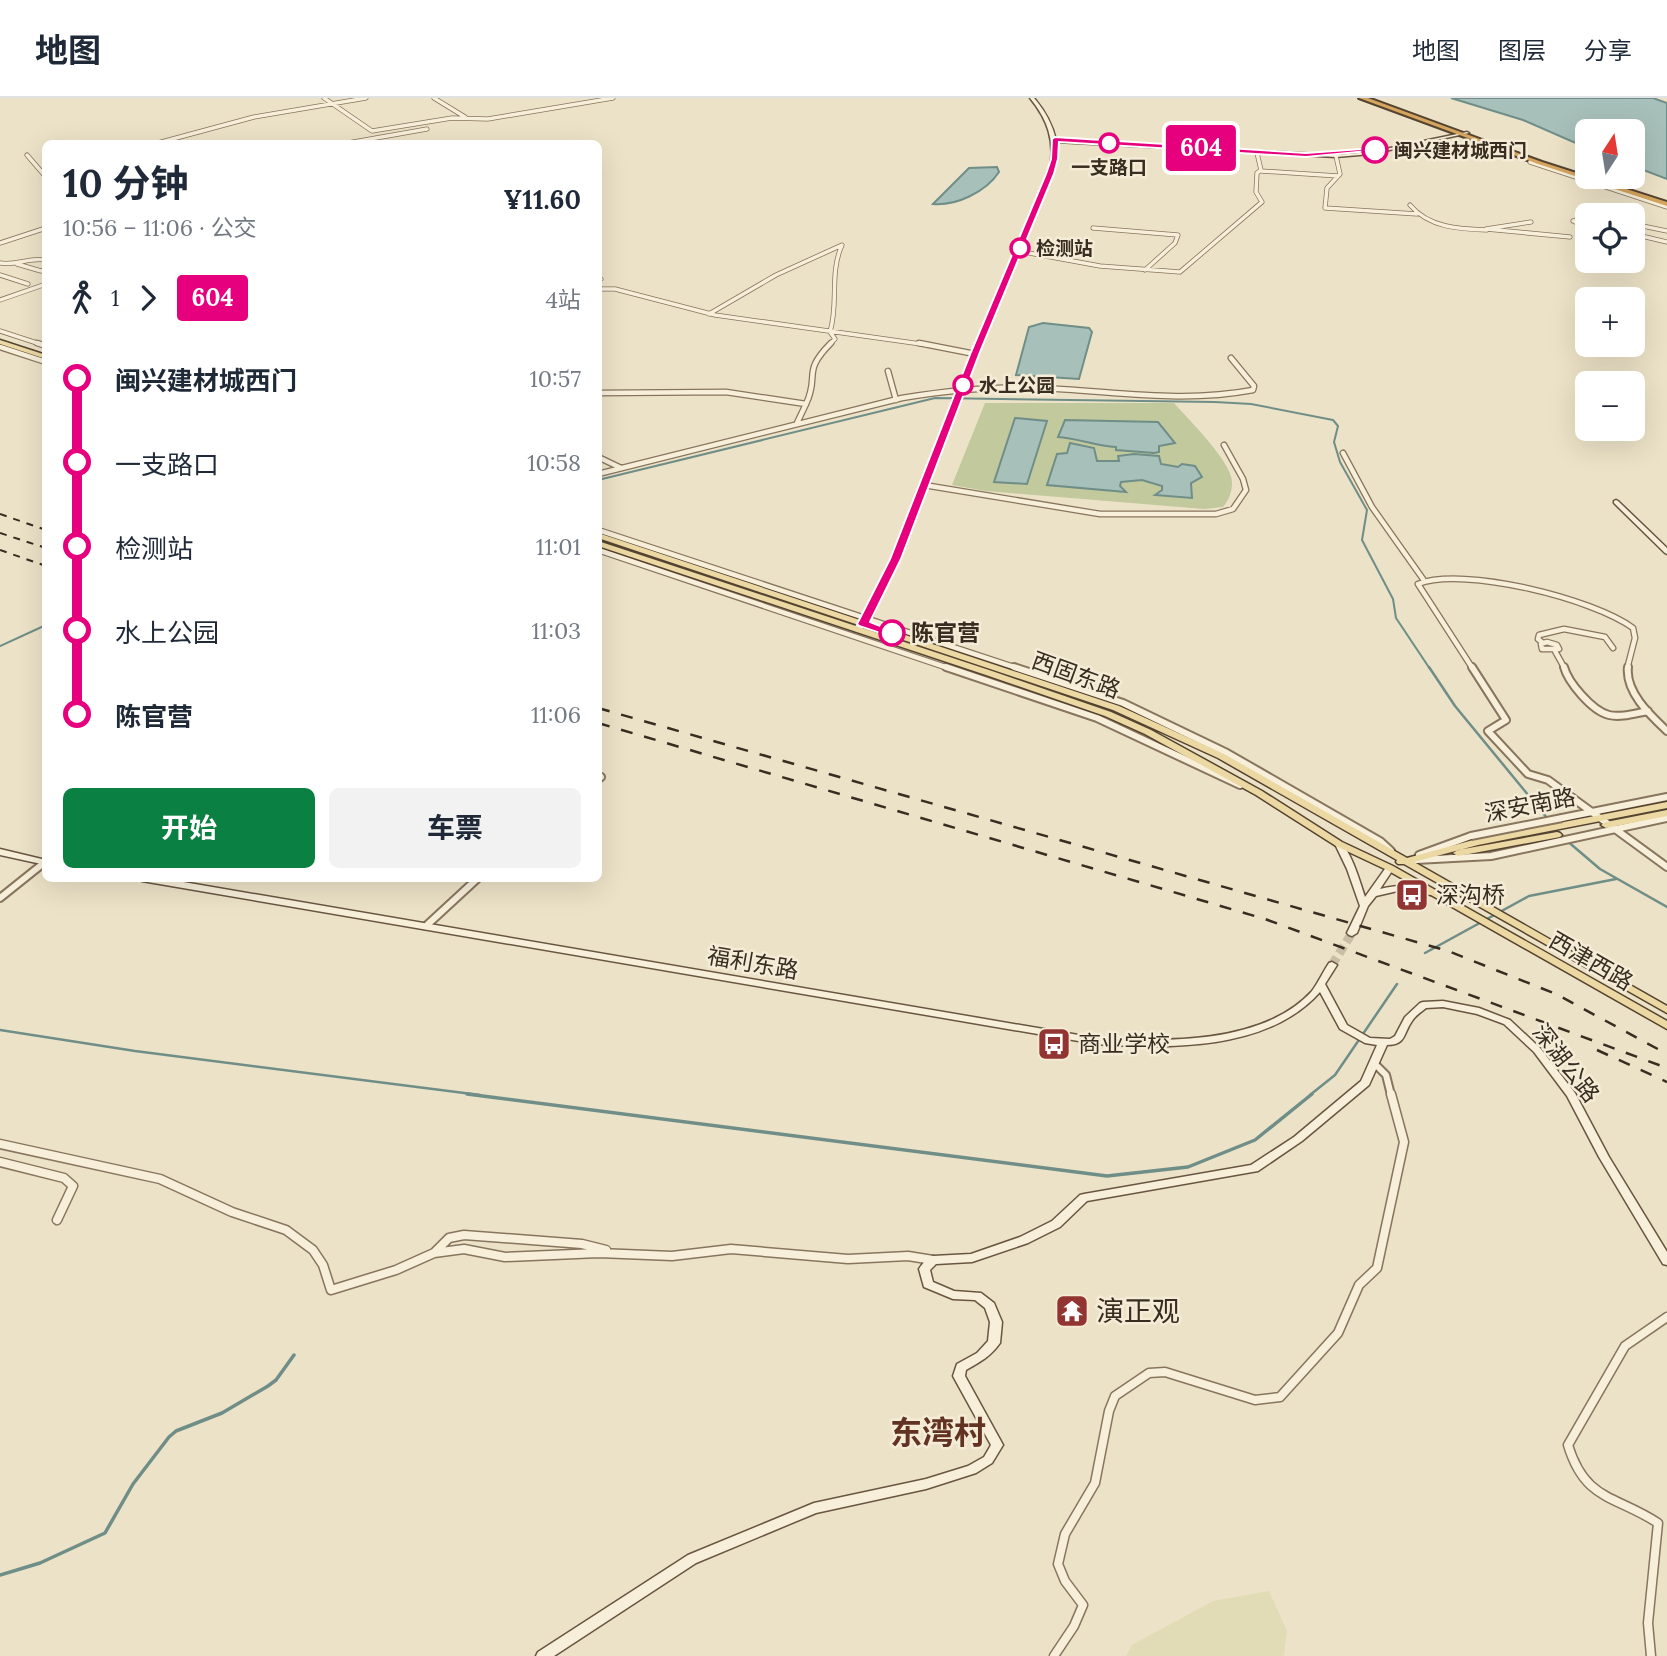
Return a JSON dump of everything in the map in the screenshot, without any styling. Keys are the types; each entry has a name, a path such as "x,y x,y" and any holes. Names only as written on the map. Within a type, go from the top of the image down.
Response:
{"highway":[{"path":"1362,98 1575,172"},
{"path":"1370,98 1539,163 1667,204"},
{"path":"1625,189 1667,204"}],"main road":[{"path":"0,333 42,347"},
{"path":"0,344 42,359"},
{"name":"西固东路","path":"602,535 663,561"},
{"name":"西固东路","path":"602,544 663,561 859,627 1108,715 1172,744 1259,793 1339,844 1390,867 1496,929"},
{"name":"西固东路","path":"859,627 1030,678 1116,708 1157,726 1229,761 1510,921"},
{"name":"深安南路","path":"1608,824 1667,805"},
{"name":"深安南路","path":"1404,861 1571,828 1667,815"},
{"path":"1339,844 1364,906"},
{"path":"1390,867 1404,861"},
{"name":"西津西路","path":"1510,921 1667,1010"},
{"name":"西津西路","path":"1496,929 1667,1026"}],"street":[{"path":"324,98 372,131 452,118 488,119 613,98"},
{"path":"169,140 254,117 366,98"},
{"path":"434,98 467,118"},
{"path":"577,98 585,103"},
{"path":"859,627 924,485 1052,169 1055,140 1046,117 1032,98"},
{"path":"365,140 427,129"},
{"path":"1055,140 1325,155 1368,152 1463,133"},
{"path":"1055,140 1336,156 1371,153 1463,133"},
{"path":"1018,251 1100,266 1180,272 1223,239 1262,201 1256,192 1258,173 1261,170 1257,153"},
{"path":"27,155 42,172"},
{"path":"1336,156 1340,168 1338,176 1327,188 1325,208 1417,214"},
{"path":"1530,162 1667,204"},
{"path":"1261,170 1338,176"},
{"path":"1409,205 1417,214 1431,222 1468,230 1570,237"},
{"path":"1487,230 1504,224 1531,222"},
{"path":"1645,226 1667,231"},
{"path":"1093,228 1178,235 1175,243 1146,270"},
{"path":"0,243 42,229"},
{"path":"1645,237 1667,242"},
{"path":"709,314 776,275 842,245 835,257 832,274 834,323 830,332"},
{"path":"0,263 9,266 34,257 42,259"},
{"path":"16,263 42,271"},
{"path":"0,275 28,285"},
{"path":"0,300 42,285"},
{"path":"602,289 615,289 709,314 888,338 975,354"},
{"path":"797,423 811,396 811,370 814,361 835,339 830,332"},
{"path":"602,473 896,400 959,395 1009,387 1111,394 1230,396 1253,390 1254,386 1248,377 1231,358"},
{"path":"888,371 896,400"},
{"path":"602,393 726,392 806,404"},
{"path":"924,485 1100,514 1216,514 1233,509 1245,490 1243,479 1224,445"},
{"path":"1343,453 1372,508 1423,579"},
{"path":"602,459 621,468"},
{"path":"1616,502 1667,552"},
{"path":"602,534 859,627"},
{"path":"602,551 859,627"},
{"path":"1423,579 1496,583 1531,590 1588,605 1627,622 1634,629 1636,636 1627,675 1648,711 1667,731"},
{"path":"1423,579 1419,584 1506,720 1488,731 1528,774 1548,780 1667,867"},
{"path":"1613,648 1605,636 1564,629 1539,635 1538,639 1543,643 1557,645 1559,649 1555,651 1563,662 1567,679 1582,691 1596,710 1609,715 1648,711"},
{"name":"深安南路","path":"1404,861 1571,828 1592,812 1667,797"},
{"path":"0,852 42,861"},
{"path":"0,898 42,864"},
{"path":"1352,933 1364,906 1390,867"},
{"name":"福利东路","path":"166,882 1069,1037 1145,1045 1219,1039 1259,1027 1292,1011 1322,986 1332,965"},
{"path":"426,926 474,882"},
{"path":"1375,892 1402,887 1433,893"},
{"path":"0,1144 160,1179 232,1212 286,1230 313,1250 323,1265 331,1290 396,1270 434,1253 464,1249 505,1257 618,1253 672,1256 731,1249 848,1259 908,1256 933,1260 972,1258 1024,1240 1056,1224 1084,1198 1254,1168 1298,1139 1365,1083 1383,1043 1368,1041 1348,1032 1322,986"},
{"name":"深湖公路","path":"1383,1043 1399,1038 1408,1019 1423,1005 1455,1006 1479,1011 1507,1022 1537,1049 1571,1095 1667,1261"},
{"path":"1054,1656 1074,1626 1083,1605 1065,1581 1058,1564 1065,1534 1094,1483 1109,1411 1115,1396 1149,1373 1165,1372 1255,1400 1280,1397 1338,1333 1359,1285 1377,1268 1404,1142 1386,1075 1374,1063"},
{"path":"0,1162 64,1178 73,1186 69,1200 57,1220"},
{"path":"434,1253 449,1238 464,1235 582,1244 618,1253"},
{"path":"543,1656 692,1559 814,1508 926,1484 972,1470 988,1460 996,1445 959,1376 961,1367 981,1356 994,1343 996,1322 990,1306 977,1296 953,1295 928,1284 924,1269 933,1260"},
{"path":"1651,1656 1648,1621 1658,1554 1658,1522 1641,1510 1598,1495 1572,1462 1568,1445 1625,1346 1667,1317"}],"shaded area":[{"path":"1269,1591 1287,1631 1284,1656 1126,1656 1132,1645 1213,1601"}],"green space":[{"name":"水上公园","path":"985,403 1174,403 1225,463 1232,482 1230,496 1223,507 1204,509 986,491 952,485"}],"water":[{"path":"1451,98 1653,98 1667,103 1667,179 1645,171 1645,119 1575,119 1575,143 1523,120"},
{"path":"997,167 999,172 993,179 970,196 951,203 933,204 969,168"},
{"path":"1043,323 1089,328 1092,332 1079,379 1016,375 1029,327"},
{"path":"1015,418 1047,421 1027,484 994,482"},
{"path":"1065,420 1158,422 1175,443 1159,446 1159,452 1154,453 1116,450 1116,447 1058,437"},
{"path":"1070,443 1094,448 1097,461 1119,461 1118,456 1134,454 1159,456 1161,464 1195,466 1202,477 1191,483 1192,498 1155,495 1162,490 1162,486 1142,480 1121,482 1120,486 1126,492 1047,485 1057,454 1067,453"}],"waterway":[{"path":"602,479 935,398 1215,402 1251,404 1333,420 1338,426 1334,442 1340,462 1367,510 1362,540 1393,599 1396,618 1430,669"},
{"path":"0,646 42,627"},
{"path":"1429,667 1455,706 1561,835"},
{"path":"1566,840 1600,869 1667,907"},
{"path":"1425,953 1529,896 1616,879"},
{"path":"1310,1095 1335,1075 1397,984"},
{"path":"0,1030 135,1051 480,1095"},
{"path":"467,1094 1107,1176 1188,1167 1255,1140 1312,1094"},
{"path":"0,1575 40,1563 105,1533 133,1484 169,1437 176,1431 222,1413 268,1386 276,1380 294,1355"}],"tunnel":[{"path":"1332,965 1352,933"}],"railway":[{"path":"0,514 42,529"},
{"path":"0,533 42,547"},
{"path":"0,550 42,565"},
{"path":"602,709 1448,951 1556,994 1667,1054"},
{"path":"602,724 1265,919 1667,1068"},
{"path":"1597,1050 1667,1082"}],"bus line":[{"name":"604","path":"892,633 863,624 895,559 976,352 1050,174 1055,159 1055,139 1306,155 1349,154 1375,150"}],"place":[{"name":"一支路口","path":"1109,143"},
{"name":"闽兴建材城西门","path":"1375,150"},
{"name":"检测站","path":"1020,248"},
{"name":"水上公园","path":"963,385"},
{"name":"陈官营","path":"892,633"},
{"name":"深沟桥","path":"1412,895"},
{"name":"商业学校","path":"1054,1044"},
{"name":"演正观","path":"1072,1311"}],"district":[{"name":"东湾村","path":"938,1433"}]}
